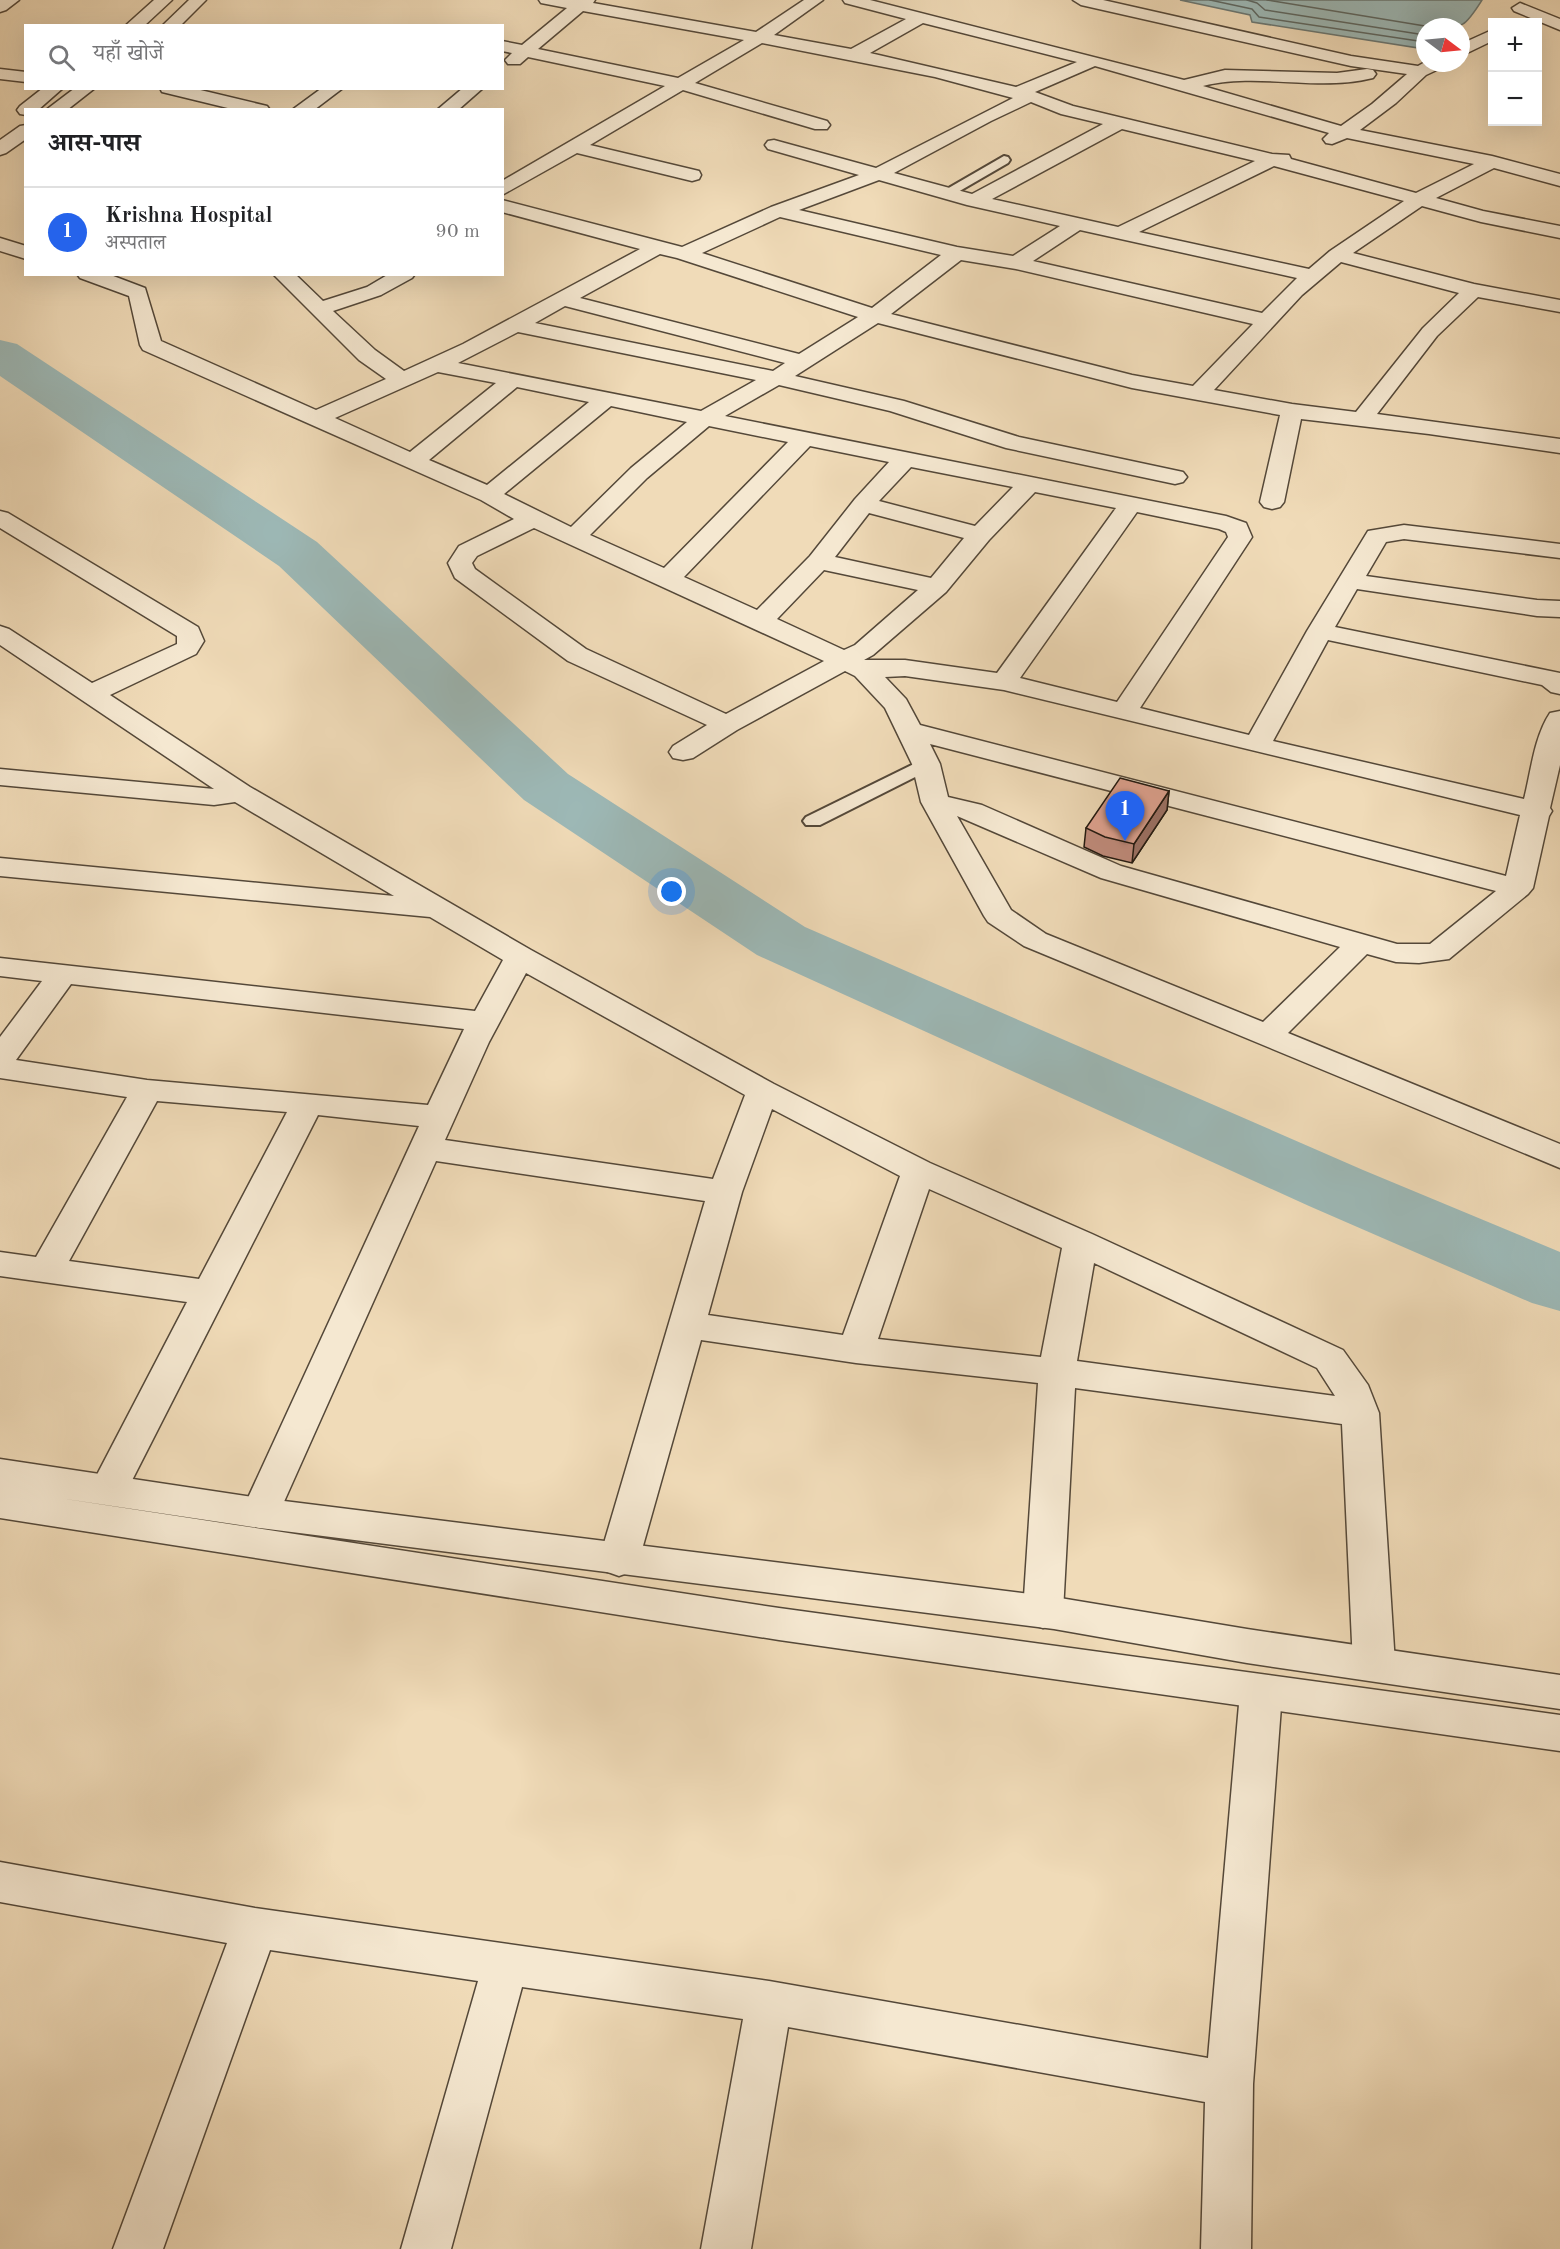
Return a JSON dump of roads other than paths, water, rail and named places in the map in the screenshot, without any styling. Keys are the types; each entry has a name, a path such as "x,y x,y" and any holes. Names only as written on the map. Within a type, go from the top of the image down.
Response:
{"street":[{"path":"135,24 164,0"},
{"path":"172,24 198,0"},
{"path":"547,0 584,3 854,55 1024,94 1066,110 1272,159 1481,216 1560,232"},
{"path":"504,203 573,146 759,38 815,0"},
{"path":"851,0 1094,61 1344,132 1492,162 1560,180"},
{"path":"1081,0 1351,61 1416,70"},
{"path":"504,67 584,3"},
{"path":"1509,18 1518,4 1560,25"},
{"path":"854,55 920,18"},
{"path":"1470,46 1488,37"},
{"path":"504,46 680,84 821,125 774,145 974,201 1123,232 1314,276"},
{"path":"684,254 778,211 878,174 1024,94 1094,61"},
{"path":"1184,86 1225,75 1336,78 1400,68"},
{"path":"1123,232 1272,159 1297,157 1344,132 1419,72"},
{"path":"0,74 24,77"},
{"path":"33,108 54,90"},
{"path":"58,108 84,90"},
{"path":"176,90 253,108"},
{"path":"304,108 332,90"},
{"path":"449,108 472,90"},
{"path":"0,127 24,115"},
{"path":"0,150 24,116"},
{"path":"974,201 1119,123"},
{"path":"573,146 692,175"},
{"path":"1198,394 1295,291 1337,255 1421,198 1492,162"},
{"path":"504,203 684,254 875,316 1132,381 1292,411 1560,446"},
{"path":"778,211 1268,321"},
{"path":"1016,263 1078,223"},
{"path":"0,244 24,252"},
{"path":"318,418 438,365 515,326 561,298 658,247"},
{"path":"574,538 639,473 705,418 776,378 875,316 957,253"},
{"path":"1337,255 1473,290 1560,306"},
{"path":"93,276 138,292 151,345 489,495 533,519 761,621 855,666 897,705 926,764 935,802 999,916 1035,940 1560,1157"},
{"path":"286,276 367,355 402,380"},
{"path":"319,309 374,291 401,276"},
{"path":"1362,419 1431,332 1473,290"},
{"path":"561,298 801,361"},
{"path":"515,326 776,378 896,406 1014,443 1176,477"},
{"path":"438,365 1226,523 1237,528 1240,537 1124,712"},
{"path":"413,461 513,380"},
{"path":"489,495 607,398"},
{"path":"1272,501 1292,411"},
{"path":"668,579 803,440"},
{"path":"761,621 819,561 863,504 906,458"},
{"path":"855,666 864,650 937,587 980,535 1029,484"},
{"path":"863,504 980,535"},
{"path":"1004,682 1131,504"},
{"path":"0,518 189,632 191,640 187,649 90,694"},
{"path":"533,519 468,552 460,563 464,573 577,655 727,724"},
{"path":"1257,745 1320,631 1377,536 1390,532 1560,550"},
{"path":"819,561 937,587"},
{"path":"1351,581 1537,608 1560,609"},
{"path":"1320,631 1551,679 1560,686"},
{"path":"0,634 240,793 520,957 763,1091 918,1171 1080,1242 1330,1359 1350,1385 1360,1413 1374,1664"},
{"path":"683,752 727,724 855,666 904,668 1004,682 1257,745 1538,811"},
{"path":"935,802 972,811 1112,872 1396,953 1438,952 1518,888 1538,811 1551,744 1560,718"},
{"path":"911,731 1518,888"},
{"path":"0,777 214,797 240,793"},
{"path":"0,867 438,909"},
{"path":"1267,1036 1361,943"},
{"path":"260,1513 473,1042 520,957"},
{"path":"0,967 485,1022"},
{"path":"0,1059 64,973"},
{"path":"0,1068 147,1090 308,1103 439,1117"},
{"path":"46,1270 147,1090"},
{"path":"619,1560 725,1192 763,1091"},
{"path":"108,1490 308,1103"},
{"path":"425,1148 725,1192"},
{"path":"856,1350 918,1171"},
{"path":"1043,1612 1057,1372 1080,1242"},
{"path":"0,1264 210,1293"},
{"path":"688,1325 856,1350 1057,1372 1360,1413"},
{"path":"0,1474 260,1513 1043,1612 1560,1692"},
{"path":"0,1503 359,1561 1261,1693 1560,1733"},
{"path":"1226,2249 1229,2084 1261,1693"},
{"path":"0,1882 255,1928 770,2002 1229,2084"},
{"path":"138,2249 255,1928"},
{"path":"426,2249 506,1964"},
{"path":"726,2249 770,2002"}],"lane":[{"path":"946,193 1004,160"},
{"path":"813,821 926,764"}],"water":[{"path":"1180,0 1482,0 1470,18 1416,18 1416,48 1252,22 1250,15"}],"waterway":[{"path":"0,354 298,554 546,787 781,941 1336,1188 1560,1283"}],"place":[{"name":"Krishna Hospital","path":"1125,841"}]}
